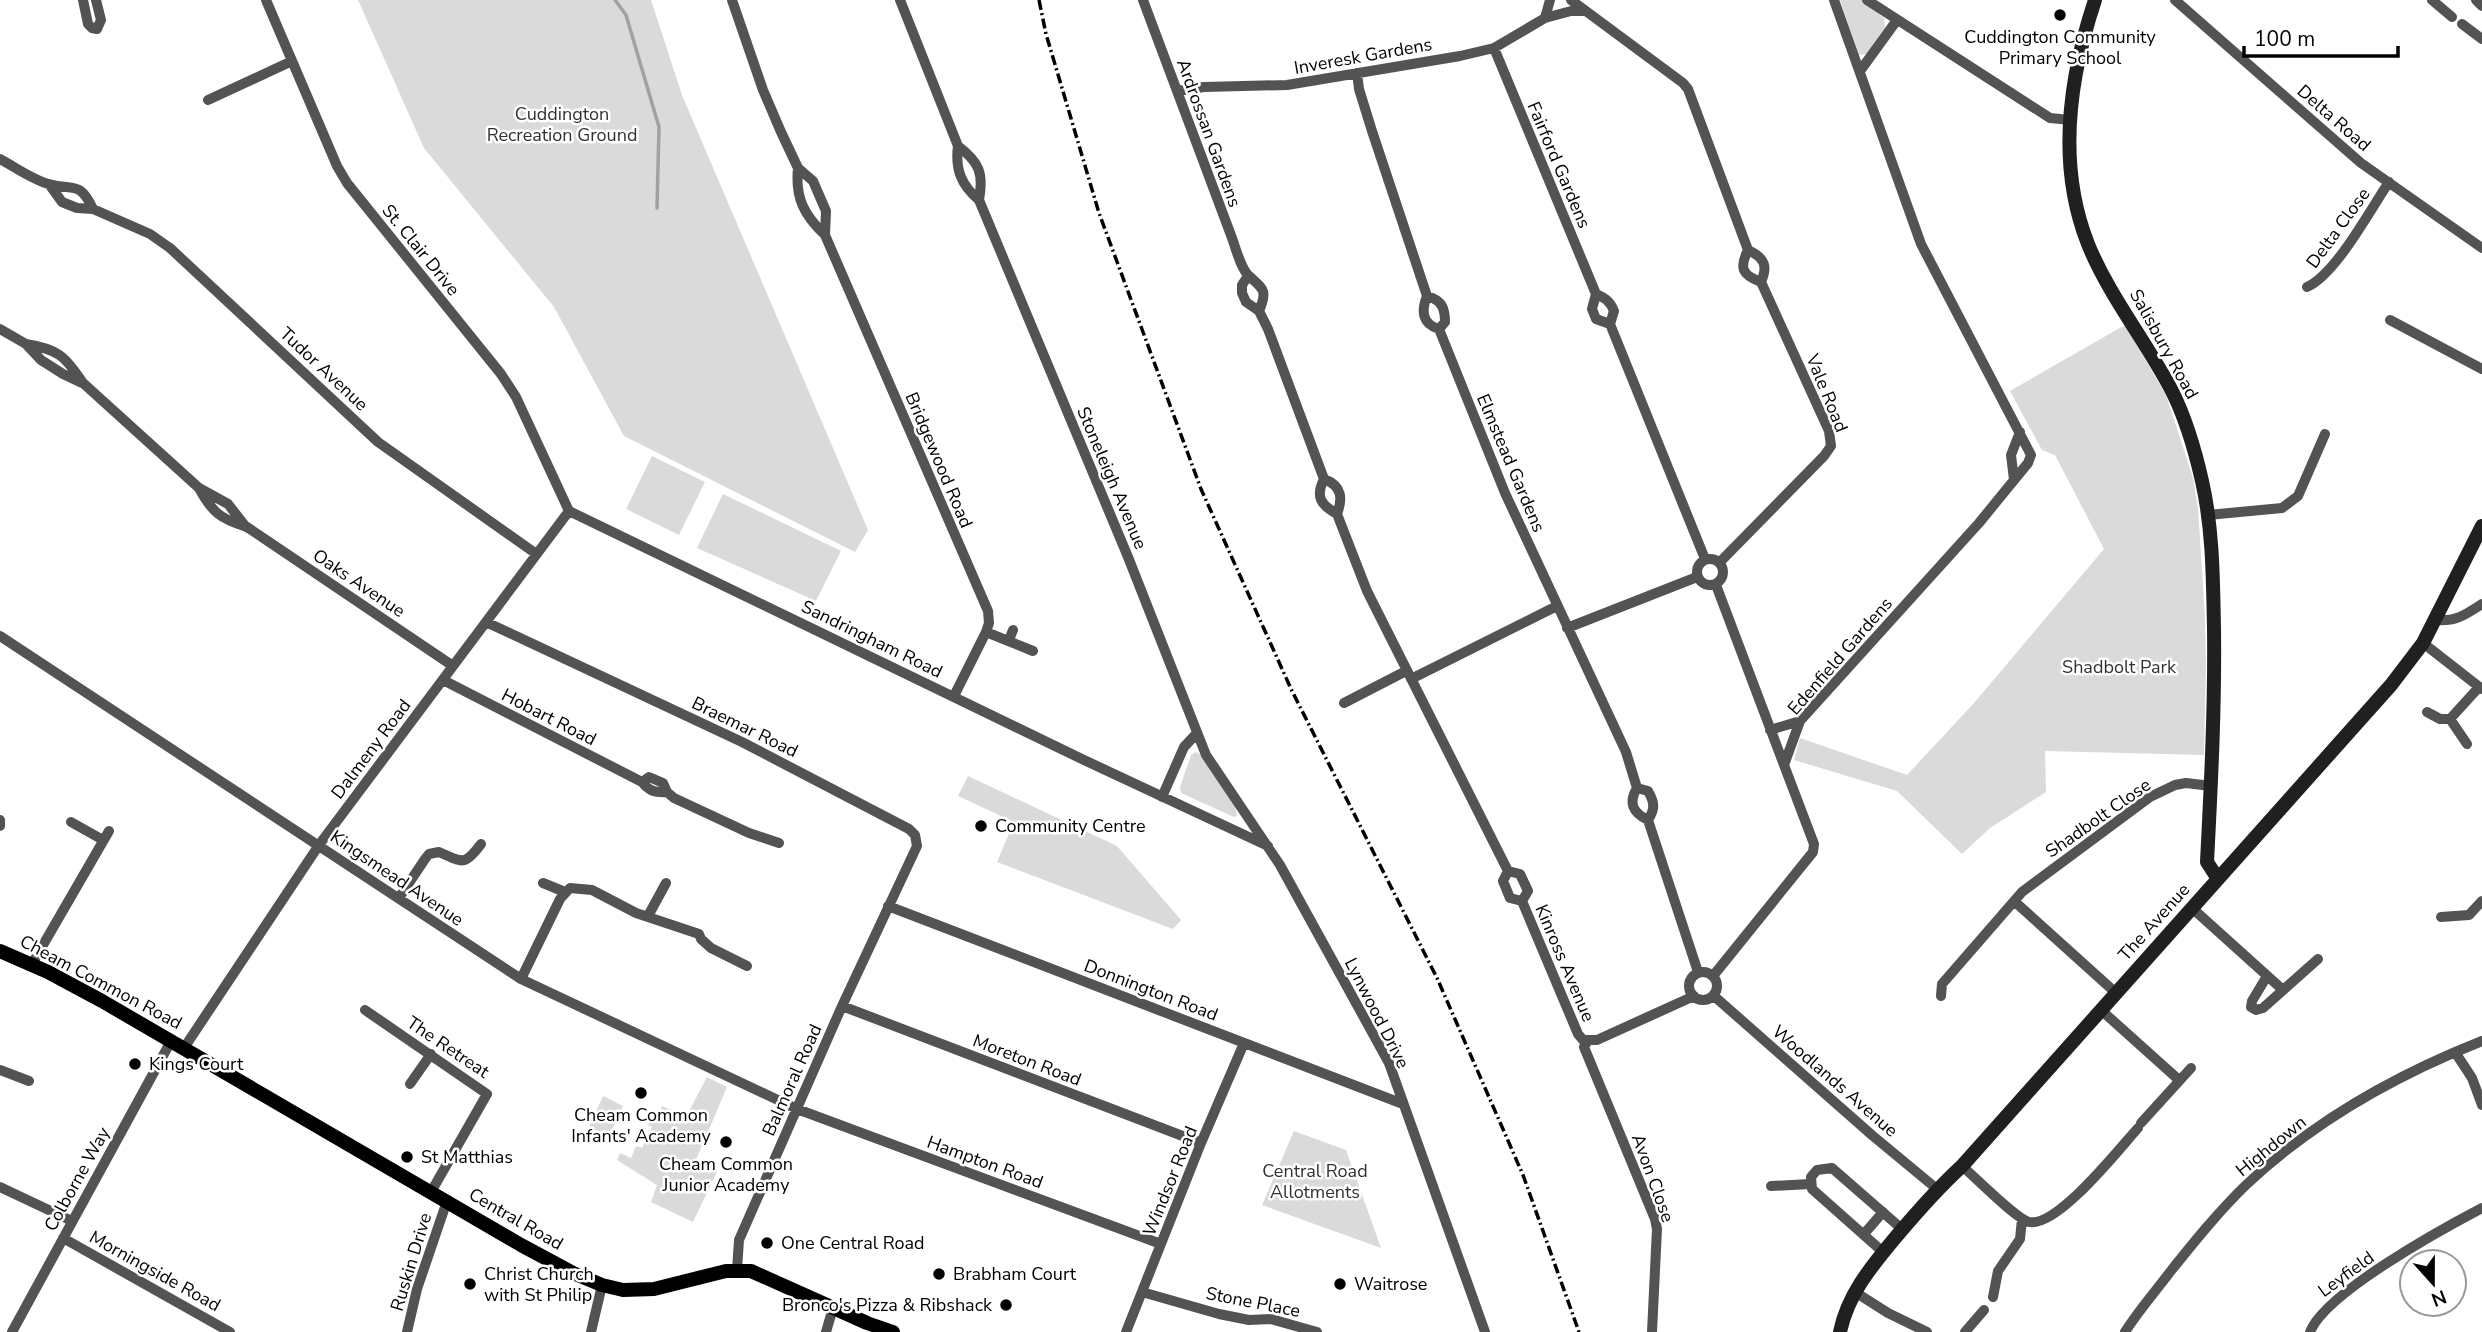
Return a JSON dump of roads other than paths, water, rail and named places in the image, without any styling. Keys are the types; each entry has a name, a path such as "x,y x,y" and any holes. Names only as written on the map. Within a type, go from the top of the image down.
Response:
{"main road":[{"name":"Cheam Common Road","path":"0,951 32,964 102,1001 177,1045"},
{"name":"Central Road","path":"177,1045 521,1245 601,1285 623,1290 654,1289 737,1270 761,1274 893,1332"}],"street":[{"path":"83,0 88,24 97,29 101,20 96,0"},
{"name":"St. Clair Drive","path":"266,0 337,166 347,183 501,374 516,397 569,511"},
{"name":"Bridgewood Road","path":"732,0 763,90 799,168 813,181 826,211 825,235"},
{"name":"Stoneleigh Avenue","path":"900,0 958,146 956,161 960,176 967,189 979,200 1214,769"},
{"name":"Ardrossan Gardens","path":"1143,0 1248,276 1260,284 1264,293 1259,311"},
{"path":"1545,18 1550,0"},
{"name":"Vale Road","path":"1571,0 1688,89 1748,250 1743,261 1744,271 1761,282 1829,432 1831,446 1825,456 1720,562"},
{"name":"Edenfield Gardens","path":"1784,765 1800,721 1962,541 2028,463 2031,455 1921,244 1834,0"},
{"path":"1867,0 2050,118 2070,120"},
{"name":"Salisbury Road","path":"2095,0 2085,30 2070,120 2071,182 2080,222 2089,246 2107,282 2173,393 2190,435 2208,515 2214,633 2207,862 2218,878"},
{"name":"Delta Road","path":"2175,0 2361,163 2482,248"},
{"path":"2432,0 2452,17"},
{"path":"2476,0 2482,6"},
{"name":"Inveresk Gardens","path":"1177,91 1195,87 1287,85 1494,48 1545,18 1572,11 1585,11"},
{"path":"1860,71 1897,20"},
{"path":"2462,24 2482,39"},
{"name":"Fairford Gardens","path":"1494,48 1596,293 1592,309 1596,318 1609,324 1705,559"},
{"path":"208,100 292,61"},
{"name":"Elmstead Gardens","path":"1357,74 1369,121 1427,296 1423,312 1426,321 1439,329 1505,493 1557,606"},
{"name":"Stoneleigh Avenue","path":"958,146 972,156 979,169 982,184 979,200"},
{"name":"Tudor Avenue","path":"0,159 50,184 71,186 86,194 93,209"},
{"name":"Bridgewood Road","path":"799,168 796,189 809,220 825,235 988,611 986,632"},
{"name":"Delta Close","path":"2308,288 2319,282 2335,262 2389,182"},
{"name":"Tudor Avenue","path":"50,184 62,202 77,208 93,209 150,234 170,248 378,442 535,553"},
{"name":"Vale Road","path":"1748,250 1759,255 1765,263 1766,271 1761,282"},
{"name":"Ardrossan Gardens","path":"1248,276 1242,285 1242,293 1246,302 1259,311 1324,479 1333,483 1340,491 1342,502 1337,514"},
{"name":"Fairford Gardens","path":"1596,293 1609,300 1612,305 1614,311 1609,324"},
{"name":"Elmstead Gardens","path":"1427,296 1442,304 1445,322 1439,329"},
{"path":"2389,320 2482,369"},
{"name":"Oaks Avenue","path":"0,329 26,344 49,348 70,363 83,383 198,488 228,504 247,527 453,666"},
{"path":"2014,480 2011,455 2020,432"},
{"path":"2208,515 2282,508 2292,503 2298,496 2325,434"},
{"name":"Ardrossan Gardens","path":"1324,479 1319,489 1321,499 1327,509 1337,514 1367,591 1418,693"},
{"name":"Oaks Avenue","path":"198,488 209,507 218,515 229,522 247,527"},
{"name":"Dalmeny Road","path":"177,1045 318,845 569,511"},
{"name":"Sandringham Road","path":"569,511 1268,846"},
{"name":"The Avenue","path":"1840,1332 1860,1280 1902,1229 1937,1189 1962,1166 2391,685 2423,643 2482,526"},
{"path":"1705,559 1720,562 1723,572 1716,585 1701,583 1697,577 1699,563 1705,559"},
{"path":"1567,628 1697,577"},
{"path":"1713,976 1814,852 1814,844 1716,585"},
{"path":"2435,620 2449,622 2461,618 2482,604"},
{"path":"1344,703 1557,606 1626,752 1637,788 1632,796 1633,808 1638,815 1648,820 1698,972"},
{"name":"Braemar Road","path":"486,622 742,742 909,829 915,835 917,846 888,906"},
{"path":"954,696 986,632 1011,635 1033,651"},
{"name":"Kingsmead Avenue","path":"0,636 521,979 797,1109"},
{"path":"2423,643 2481,688 2450,719 2440,719 2427,712"},
{"name":"Hobart Road","path":"443,680 642,782 648,789 657,793 667,792 749,833 779,843"},
{"name":"Kinross Avenue","path":"1418,693 1508,871 1520,874 1525,882 1528,891 1522,901"},
{"path":"2450,719 2467,744"},
{"path":"1770,730 1800,721"},
{"path":"1162,797 1184,747 1197,733"},
{"name":"Lynwood Drive","path":"1214,769 1268,846 1389,1063 1485,1332"},
{"name":"Shadbolt Close","path":"1941,996 1942,984 2022,892 2150,797 2175,785 2186,783 2211,786"},
{"path":"1637,788 1648,791 1654,801 1654,811 1648,820"},
{"path":"0,820 0,826"},
{"path":"32,964 106,836 71,822"},
{"path":"399,898 429,855 439,852 462,861 472,856 481,844"},
{"name":"Kinross Avenue","path":"1508,871 1503,881 1505,890 1510,898 1522,901"},
{"path":"543,883 565,892 576,888 592,890 636,913 699,934"},
{"path":"648,916 666,883"},
{"path":"521,979 565,892"},
{"name":"Kinross Avenue","path":"1522,901 1578,1034 1587,1042 1597,1040 1694,996"},
{"path":"2014,901 2116,993"},
{"path":"2441,917 2469,915 2482,901"},
{"name":"Balmoral Road","path":"737,1270 736,1247 888,906"},
{"name":"Donnington Road","path":"888,906 1403,1104"},
{"path":"2192,908 2283,990"},
{"path":"703,923 699,934 701,939 711,948 747,966"},
{"path":"2267,976 2252,1001 2253,1009 2263,1008 2318,959"},
{"path":"1698,972 1713,976 1717,982 1714,996 1700,1000 1689,989 1690,981 1698,972"},
{"name":"Woodlands Avenue","path":"1714,996 1872,1136 1937,1189"},
{"name":"Moreton Road","path":"842,1006 1201,1143"},
{"name":"The Retreat","path":"365,1010 487,1094 431,1192"},
{"path":"2101,1010 2179,1080"},
{"name":"Highdown","path":"2125,1332 2180,1259 2228,1203 2267,1166 2297,1142 2378,1088 2482,1041"},
{"name":"Avon Close","path":"1587,1042 1584,1047 1655,1219 1657,1229 1652,1332"},
{"name":"Windsor Road","path":"1126,1332 1244,1043"},
{"name":"Colborne Way","path":"12,1332 72,1221 177,1045"},
{"path":"2455,1052 2472,1078 2482,1105"},
{"path":"410,1084 431,1054"},
{"path":"1962,1166 2022,1219 2028,1222 2044,1221 2061,1210 2191,1068"},
{"path":"0,1070 29,1081"},
{"name":"Hampton Road","path":"797,1109 1161,1244"},
{"path":"1883,1252 1812,1189 1811,1177 1817,1170 1832,1168 1902,1229"},
{"path":"1772,1186 1810,1184"},
{"path":"0,1187 72,1221"},
{"name":"Ruskin Drive","path":"407,1332 417,1289 447,1201"},
{"name":"Leyfield","path":"2310,1332 2317,1318 2345,1293 2425,1239 2482,1208"},
{"path":"1864,1234 1883,1212"},
{"path":"1993,1297 1998,1270 2018,1242 2022,1219"},
{"name":"Morningside Road","path":"63,1238 230,1332"},
{"path":"591,1332 601,1285"},
{"name":"Stone Place","path":"1142,1292 1219,1314 1249,1320 1271,1319 1317,1332"},
{"path":"1855,1292 1888,1314 1927,1332"},
{"path":"826,1332 834,1308"},
{"path":"1965,1332 1984,1310"}],"waterway":[{"path":"615,0 626,15 659,127 657,208"}],"railway":[{"path":"1039,0 1046,34 1099,213 1201,489 1292,691 1437,978 1523,1175 1579,1332"}],"place":[{"name":"Cuddington Community Primary School","path":"2060,15"},
{"name":"Community Centre","path":"981,826"},
{"name":"Kings Court","path":"135,1064"},
{"name":"Cheam Common Infants' Academy","path":"641,1093"},
{"name":"Cheam Common Junior Academy","path":"726,1142"},
{"name":"St Matthias","path":"407,1157"},
{"name":"One Central Road","path":"767,1243"},
{"name":"Brabham Court","path":"939,1274"},
{"name":"Christ Church with St Philip","path":"470,1284"},
{"name":"Waitrose","path":"1340,1284"},
{"name":"Bronco's Pizza & Ribshack","path":"1006,1305"}],"park label":[{"name":"Cuddington Recreation Ground","path":"562,124"},
{"name":"Shadbolt Park","path":"2119,667"},
{"name":"Central Road Allotments","path":"1315,1181"}]}
